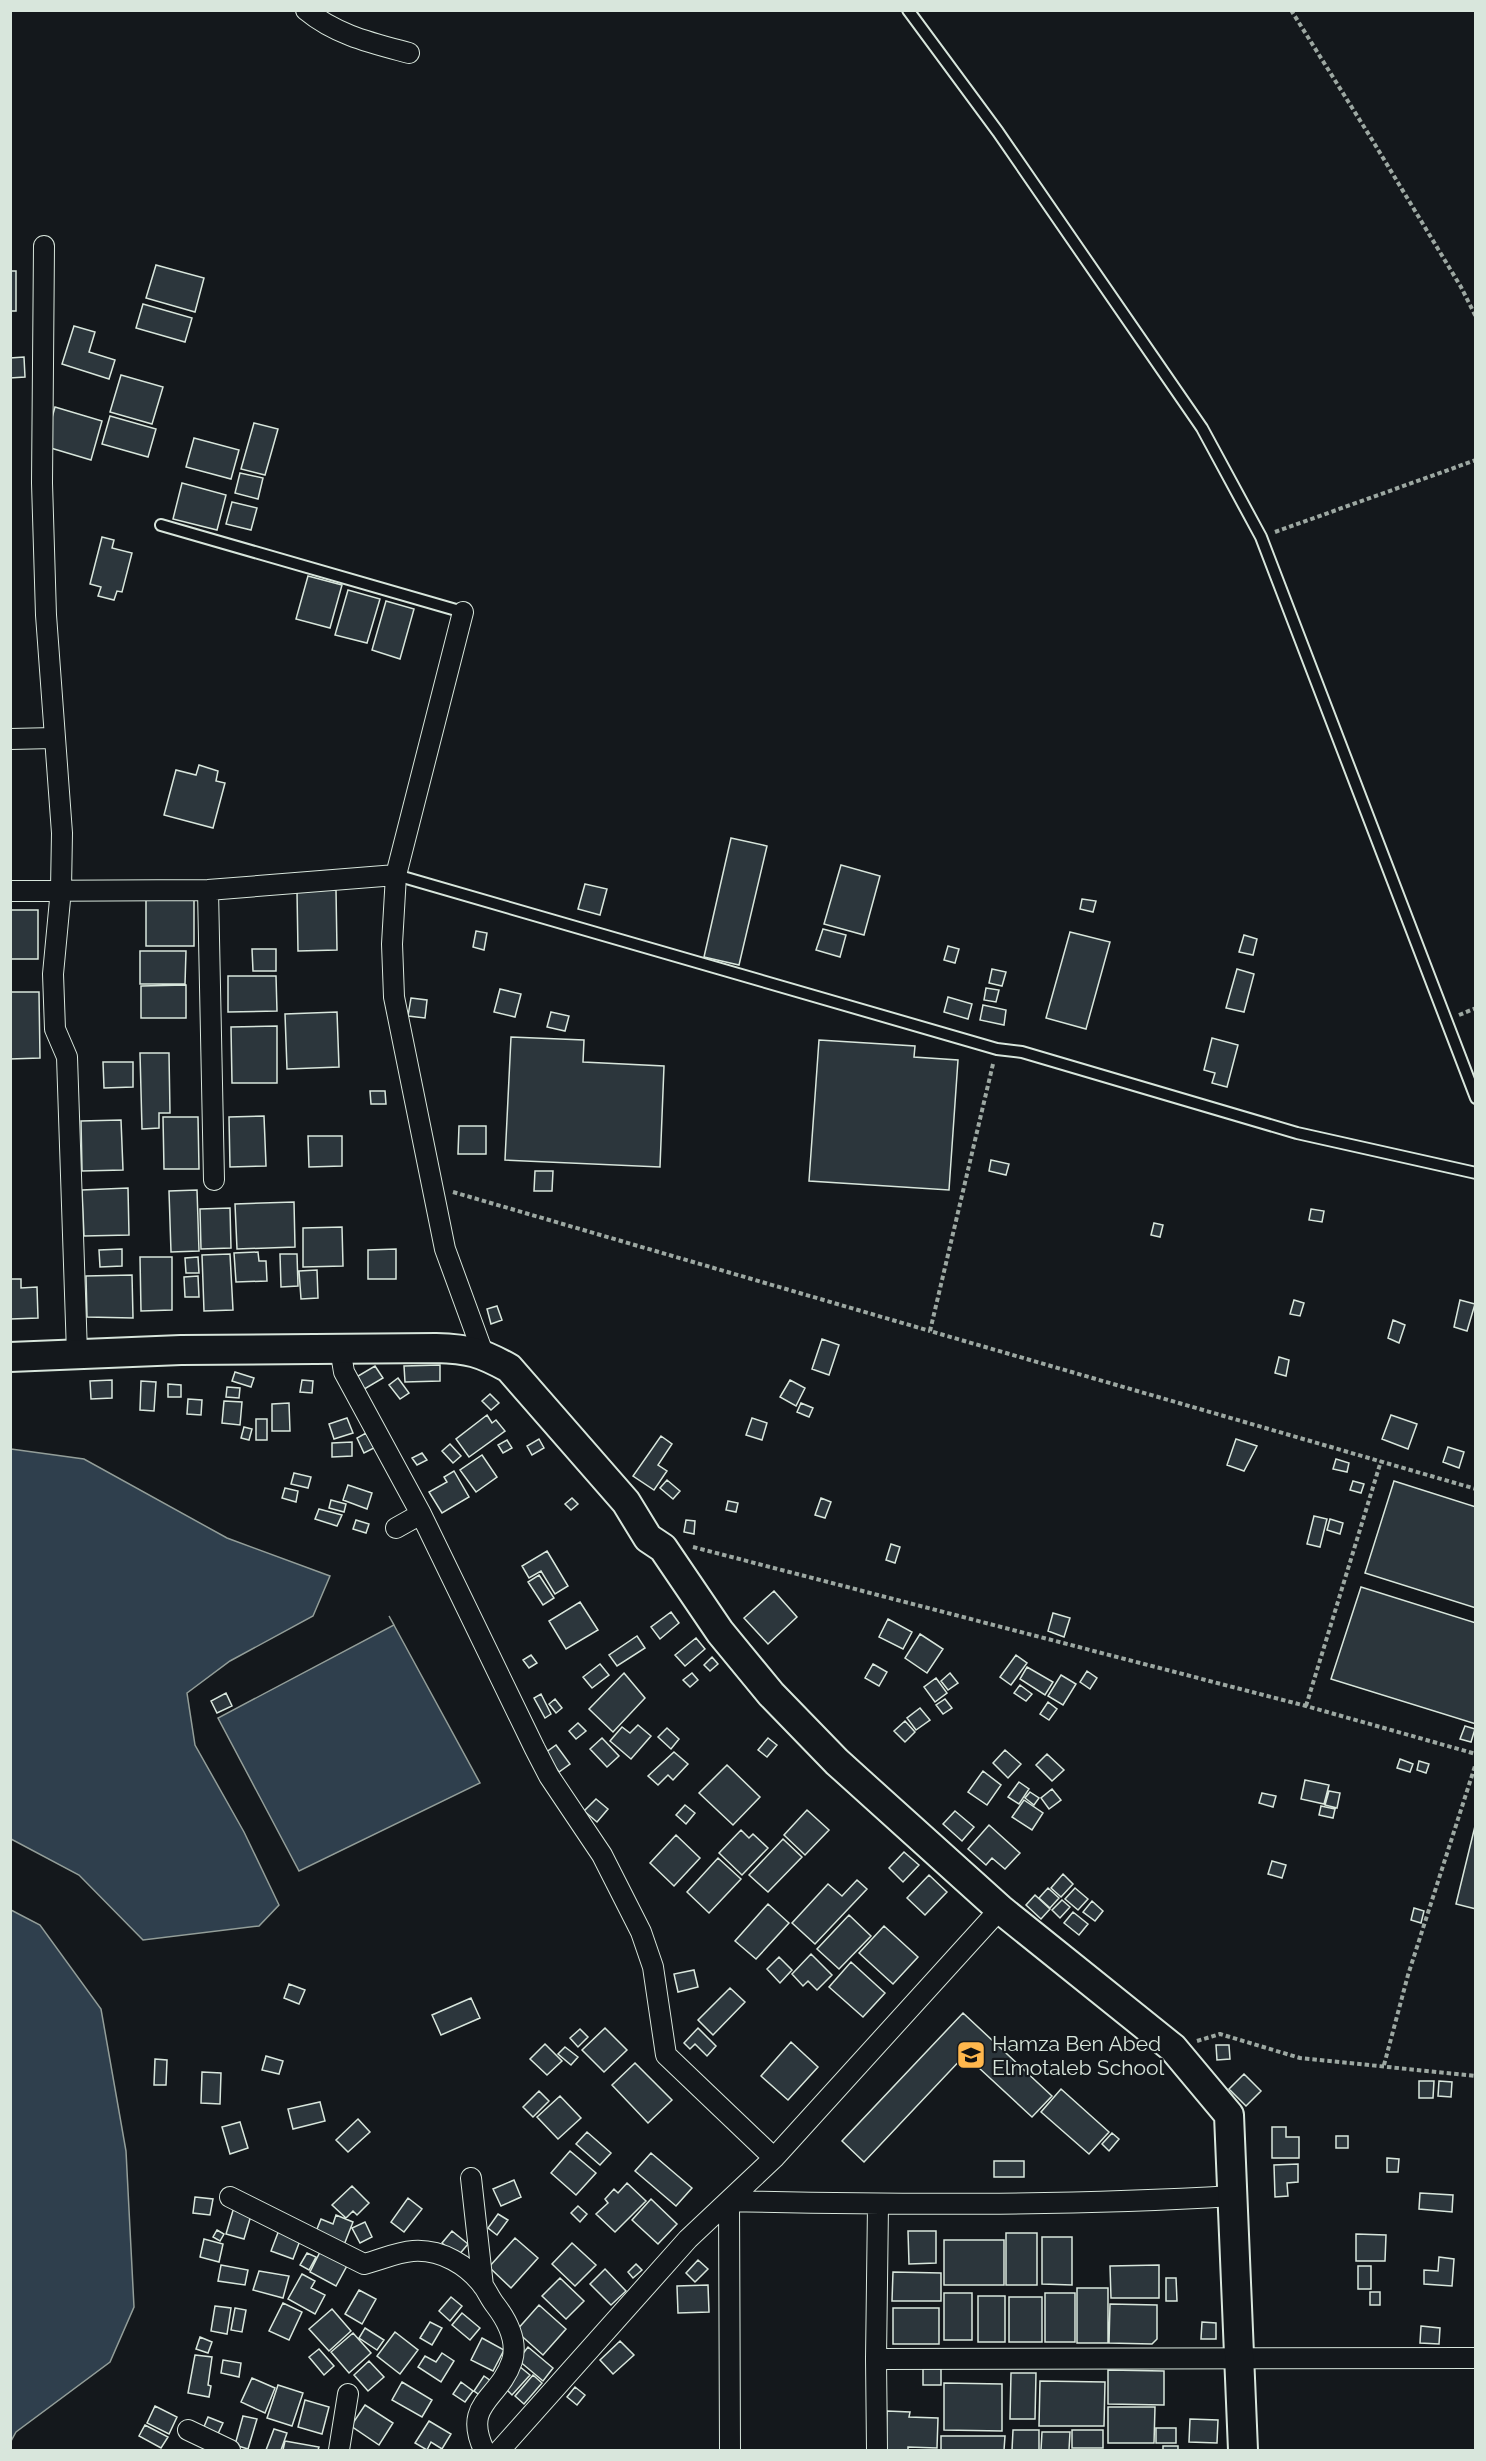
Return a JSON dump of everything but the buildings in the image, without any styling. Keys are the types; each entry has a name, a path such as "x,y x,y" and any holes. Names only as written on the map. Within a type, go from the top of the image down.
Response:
{"street":[{"path":"306,10 321,22 356,39 409,53"},
{"path":"44,246 42,483 46,615 62,833 61,890 53,974 55,1029 67,1057 77,1353"},
{"path":"463,612 396,875 392,944 394,997 445,1249 483,1353"},
{"path":"10,739 54,738"},
{"path":"10,891 208,890 396,875"},
{"path":"208,890 214,1180"},
{"path":"340,1348 344,1372 421,1514 535,1749 602,1856 641,1932 653,1967 666,2055 774,2158"},
{"path":"10,1357 77,1353 340,1348 464,1349 483,1353 509,1368 523,1381 626,1502 648,1538 663,1548 720,1632 771,1694 837,1762 1000,1909 1173,2048 1229,2115 1243,2451"},
{"path":"396,1528 421,1514"},
{"path":"500,2451 688,2239 774,2158 1000,1909"},
{"path":"471,2178 483,2286"},
{"path":"729,2201 878,2205 1105,2204 1233,2196"},
{"path":"230,2197 364,2264 414,2251 455,2259 483,2286 506,2319 514,2344 512,2361 505,2375 477,2417 475,2428 484,2451"},
{"path":"729,2201 730,2451"},
{"path":"877,2451 878,2205"},
{"path":"876,2359 1240,2356 1476,2358"},
{"path":"339,2451 348,2394"},
{"path":"188,2430 230,2451"}],"lane":[{"path":"908,10 998,132 1202,428 1261,537 1476,1098"},
{"path":"161,525 463,612"},
{"path":"396,875 997,1049 1022,1052 1297,1133 1476,1173"}],"path":[{"path":"1291,10 1461,287 1476,317"},
{"path":"1261,537 1476,460"},
{"path":"930,1331 997,1049"},
{"path":"432,1186 1476,1489"},
{"path":"1306,1706 1381,1461"},
{"path":"663,1548 681,1544 1306,1706 1476,1754"},
{"path":"1384,2065 1408,1975 1476,1763"},
{"path":"1173,2048 1220,2034 1300,2058 1476,2076"}],"water":[{"path":"11,1449 84,1459 227,1538 330,1576 313,1616 230,1661 187,1693 195,1745 244,1832 279,1905 259,1926 143,1940 79,1875 11,1839"},
{"path":"394,1625 480,1783 299,1871 218,1718"},
{"path":"11,1910 40,1925 101,2009 126,2151 134,2307 110,2362 16,2432 11,2441"}],"place":[{"name":"Hamza Ben Abed Elmotaleb School","path":"971,2055"}]}
